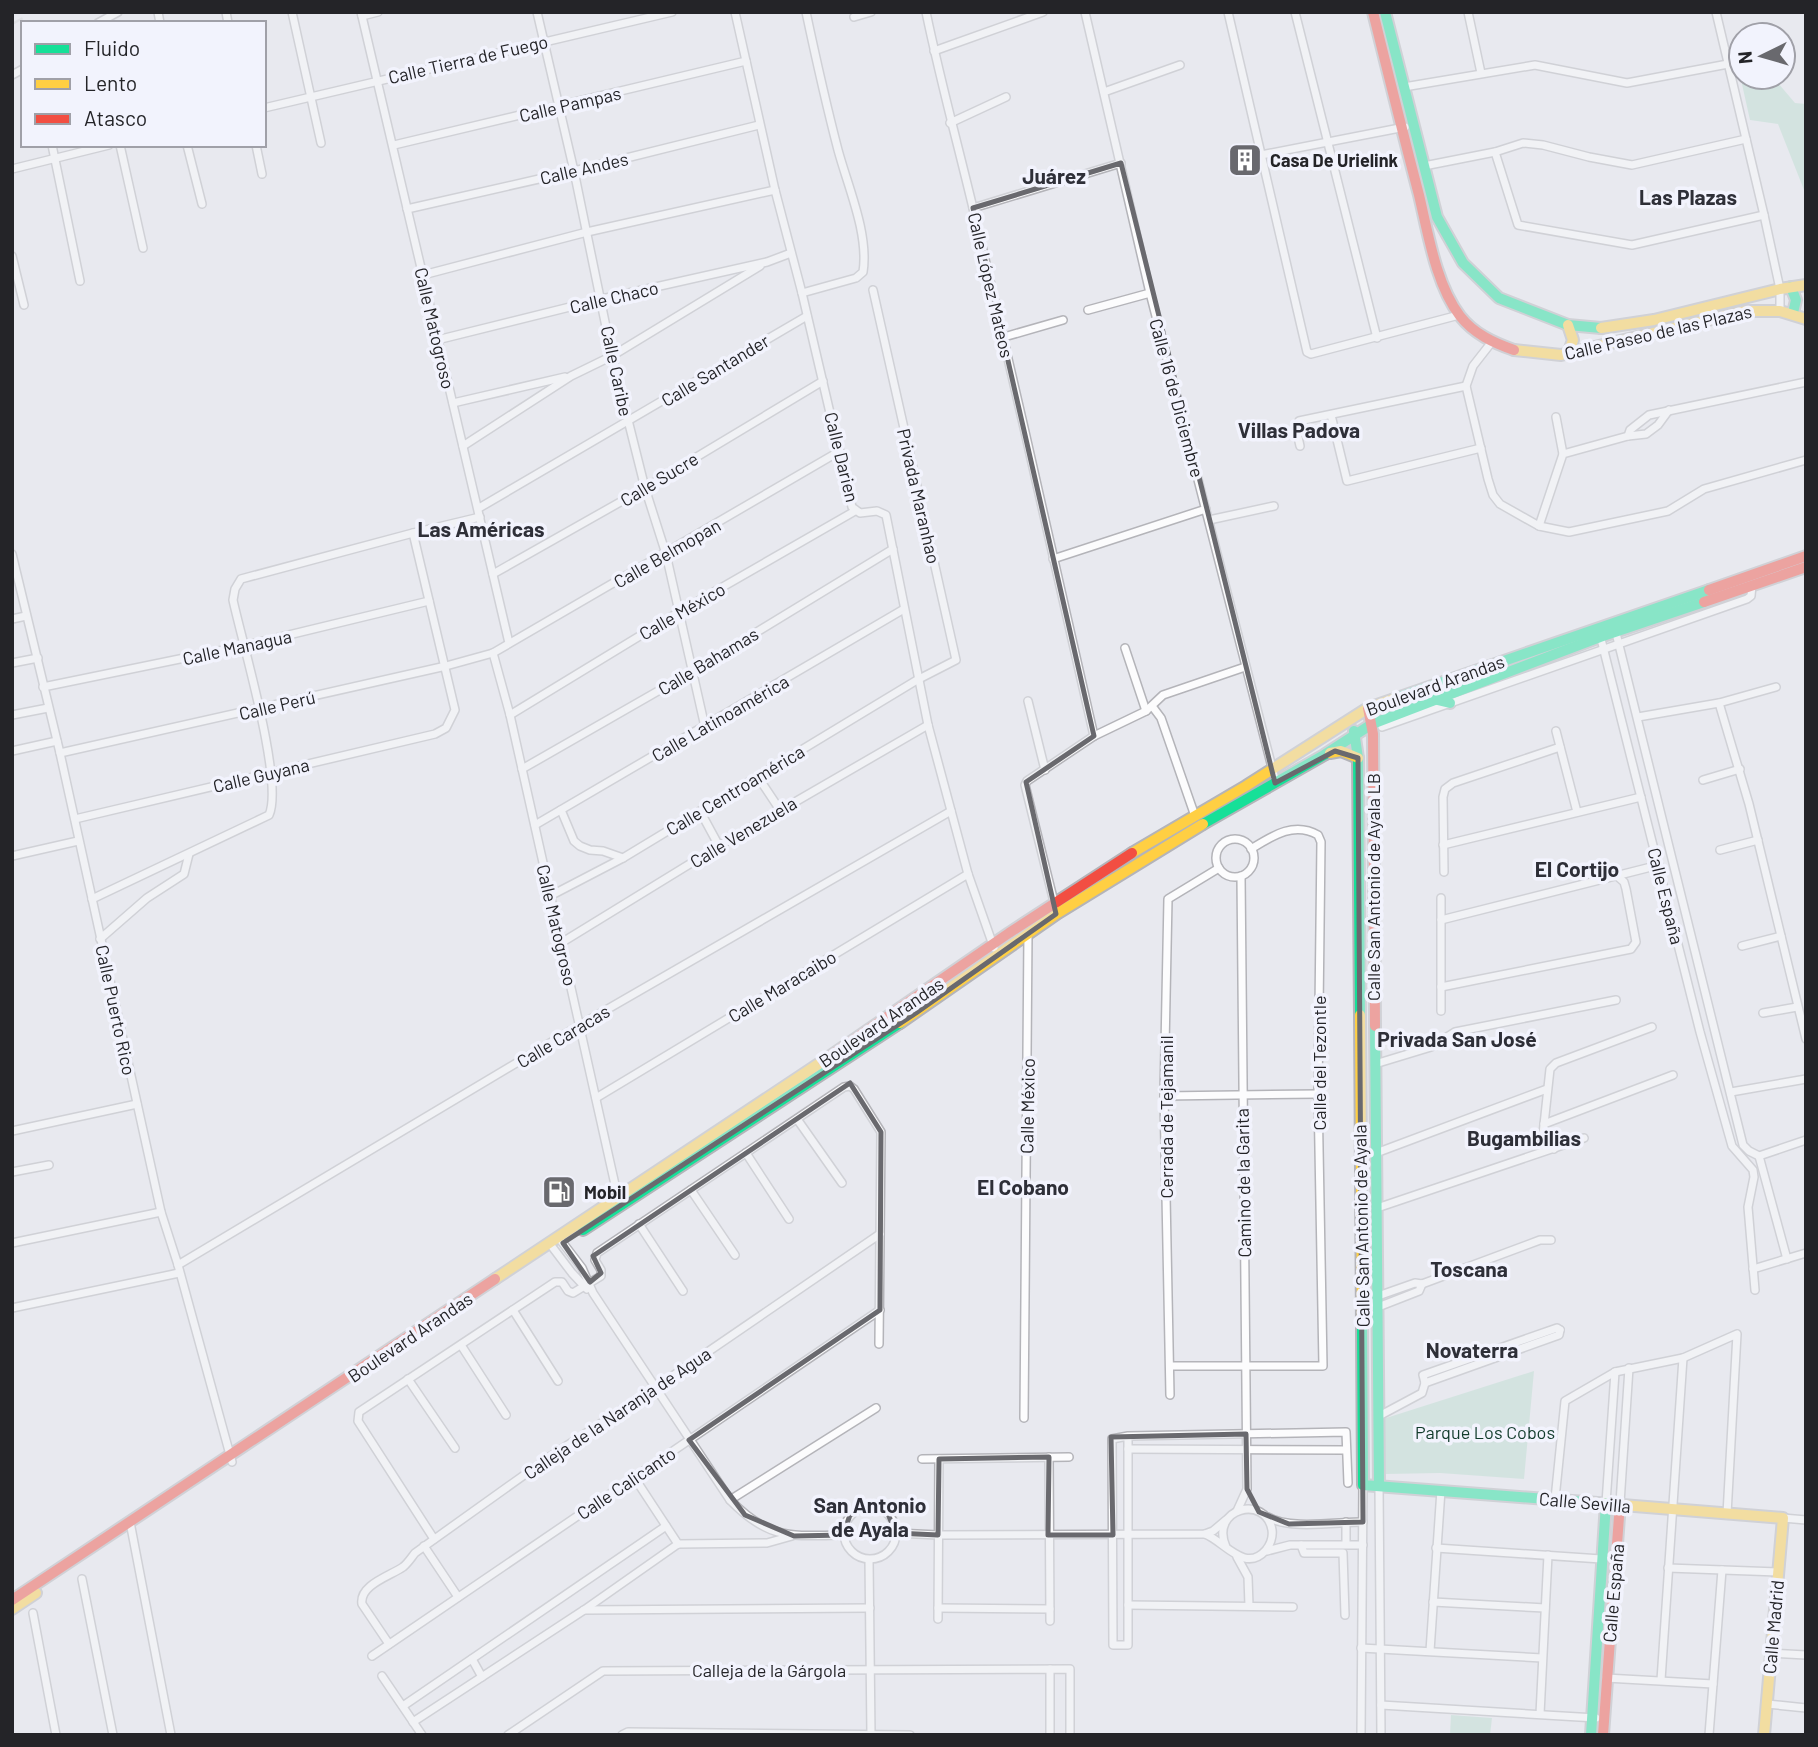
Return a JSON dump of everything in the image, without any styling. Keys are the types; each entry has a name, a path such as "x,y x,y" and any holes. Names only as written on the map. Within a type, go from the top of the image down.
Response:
{"street":[{"path":"102,21 118,12"},
{"path":"292,12 321,143"},
{"path":"361,14 379,12"},
{"name":"Calle Caribe","path":"537,12 602,299 612,356 645,488 666,554 705,727"},
{"name":"Calle Tierra de Fuego","path":"266,108 378,79 672,12"},
{"name":"Calle Darien","path":"735,12 852,507 860,513 877,511 886,515 928,725 968,874 995,950"},
{"path":"802,293 856,278 863,272 864,262 857,213 819,74 806,12"},
{"path":"853,17 871,12"},
{"name":"Calle López Mateos","path":"926,12 950,123 1004,338 1094,736"},
{"path":"934,51 1043,12"},
{"name":"Calle 16 de Diciembre","path":"1085,12 1150,293 1276,783"},
{"path":"1228,12 1307,352 1309,354 1377,338 1459,315"},
{"path":"1295,12 1377,338"},
{"name":"Calle Paseo de las Plazas","path":"1373,12 1408,127 1441,275 1459,315 1491,343 1546,356 1568,354 1746,311 1780,311 1806,319"},
{"name":"Calle Paseo de las Plazas","path":"1385,12 1404,87 1408,127 1424,166 1437,217 1463,264 1499,298 1568,325 1606,328 1654,320 1806,285"},
{"path":"1468,12 1481,73"},
{"path":"1716,12 1727,60"},
{"name":"Calle Matogroso","path":"361,14 394,145 509,643"},
{"name":"Calle Pampas","path":"394,145 746,61"},
{"path":"1404,87 1535,65 1628,83 1727,64"},
{"path":"1104,92 1180,65"},
{"path":"1734,91 1764,215 1785,288 1780,311"},
{"path":"950,123 1006,97"},
{"name":"Calle Andes","path":"407,209 760,125"},
{"path":"1261,155 1408,127"},
{"path":"1424,166 1495,152 1523,143 1632,164 1746,139"},
{"path":"52,147 80,281"},
{"path":"12,169 101,147"},
{"path":"120,147 143,248"},
{"path":"187,147 201,204"},
{"path":"256,147 262,174"},
{"path":"1495,152 1518,225 1632,244 1764,215"},
{"path":"973,208 1121,163"},
{"path":"423,275 587,232 775,190"},
{"name":"Calle Chaco","path":"437,340 767,262 791,253"},
{"path":"12,256 24,305"},
{"path":"463,446 571,376 612,356 767,262"},
{"path":"1441,275 1463,264"},
{"path":"1785,288 1795,294 1793,313"},
{"name":"Privada Maranhao","path":"873,290 957,660 917,680"},
{"path":"1088,310 1150,293"},
{"name":"Calle Santander","path":"479,508 807,316"},
{"path":"1004,338 1063,320"},
{"path":"1568,325 1573,340 1568,354"},
{"path":"1491,343 1473,366 1466,386 1481,448 1496,500 1507,510 1539,526 1569,532 1668,511 1704,489 1806,460"},
{"path":"453,403 571,376"},
{"name":"Calle Sucre","path":"493,574 645,488 822,381"},
{"path":"1628,436 1630,430 1649,415 1806,382"},
{"path":"1300,446 1296,428 1298,421 1466,386"},
{"path":"1563,454 1628,436 1641,436 1653,430 1669,410"},
{"path":"1331,415 1347,481 1481,448"},
{"path":"1539,526 1563,454 1556,417"},
{"name":"Calle Belmopan","path":"493,653 840,451"},
{"path":"1209,520 1274,506"},
{"path":"1053,559 1206,509"},
{"name":"Calle México","path":"510,715 679,612 856,511"},
{"path":"92,900 270,815 273,808 272,773 233,600 241,579 480,517"},
{"path":"413,533 446,667"},
{"name":"Calle Bahamas","path":"522,769 693,671 892,549"},
{"name":"Boulevard Arandas","path":"1614,627 1806,556"},
{"name":"Calle Puerto Rico","path":"13,558 75,819 161,1212 231,1459"},
{"name":"Boulevard Arandas","path":"556,1243 618,1198 904,1006 1028,933 1056,908 1125,857 1272,770 1368,708 1806,567"},
{"path":"1377,725 1450,703 1750,598 1752,585"},
{"name":"Calle Managua","path":"43,687 243,646 429,601"},
{"name":"Calle Latinoamérica","path":"535,825 904,609"},
{"path":"12,619 26,617"},
{"name":"Calle España","path":"1614,627 1691,942 1731,1092 1739,1136 1749,1152 1759,1156"},
{"name":"Boulevard Arandas","path":"12,1600 131,1525 556,1243 916,1013 1028,920 1056,908 1145,858 1390,716 1599,632"},
{"name":"Calle España","path":"1599,632 1678,946 1732,1146 1753,1170 1754,1177"},
{"path":"1125,648 1149,708 1161,718 1195,816"},
{"name":"Calle Matogroso","path":"493,653 510,715 618,1198"},
{"name":"Calle Perú","path":"60,753 446,667 493,653"},
{"path":"12,663 37,658"},
{"name":"Calle Guyana","path":"75,819 435,734 446,728 455,710 446,667"},
{"path":"1056,908 1026,782 1094,736 1149,708 1163,695 1245,667"},
{"name":"Calle Centroamérica","path":"550,896 624,858 917,680"},
{"path":"1638,717 1719,703 1776,687"},
{"path":"1433,699 1450,703"},
{"path":"1028,701 1045,769"},
{"path":"1719,703 1740,769 1806,1039"},
{"path":"12,715 48,708"},
{"name":"Calle San Antonio de Ayala LB","path":"1368,708 1377,725 1372,740 1379,1486"},
{"name":"Calle San Antonio de Ayala","path":"1348,719 1355,734 1358,758 1363,1485 1361,1735"},
{"name":"Calle Venezuela","path":"561,943 719,846 928,725"},
{"path":"1556,731 1577,812"},
{"path":"12,751 57,741"},
{"path":"1444,872 1445,789 1452,783 1560,747"},
{"path":"1324,755 1342,751 1358,758"},
{"path":"1632,760 1647,755"},
{"path":"1703,779 1740,769"},
{"path":"758,777 780,810"},
{"path":"1443,845 1641,797"},
{"path":"561,810 574,841 580,846 590,850 603,850 624,858"},
{"path":"700,811 719,846"},
{"name":"Calle Caracas","path":"12,1308 179,1269 580,1025 951,811"},
{"name":"Calle del Tezontle","path":"1245,1366 1323,1366 1318,1094 1321,842 1318,835 1312,831 1281,831 1251,849"},
{"path":"1241,840 1251,849 1252,865 1241,876 1227,876 1219,868 1216,854 1223,843 1241,840"},
{"path":"1720,850 1758,840"},
{"path":"12,856 78,841"},
{"path":"100,939 147,898 184,874 189,854"},
{"path":"1441,920 1659,865"},
{"name":"Cerrada de Tejamanil","path":"1170,1395 1164,1096 1168,899 1219,868"},
{"name":"Calle Maracaibo","path":"596,1098 968,874"},
{"name":"Camino de la Garita","path":"1237,1511 1247,1489 1241,876"},
{"path":"1441,987 1631,949 1636,942 1626,889 1624,882 1617,876"},
{"path":"1441,898 1441,1011"},
{"name":"Calle México","path":"1024,1418 1028,920"},
{"path":"1742,946 1781,936"},
{"path":"1678,946 1691,942"},
{"path":"1375,1064 1431,1047 1455,1031 1616,1000"},
{"path":"904,1006 916,1013"},
{"path":"1763,1013 1797,1007"},
{"path":"1360,1027 1374,1028"},
{"path":"1554,1149 1545,1139 1544,1124 1550,1069 1556,1063 1652,1027"},
{"path":"1544,1124 1673,1075"},
{"path":"1731,1092 1806,1079"},
{"path":"434,1539 358,1421 359,1412 555,1282 562,1282 570,1293 587,1285 601,1273 595,1260 597,1253 849,1086 854,1088 881,1132 879,1344"},
{"path":"1376,1153 1547,1089"},
{"path":"1164,1096 1318,1094"},
{"path":"12,1131 137,1104"},
{"path":"1360,1114 1375,1114"},
{"path":"797,1119 842,1183"},
{"path":"1377,1208 1584,1138"},
{"path":"1787,1259 1759,1156 1806,1140"},
{"path":"746,1153 789,1219"},
{"path":"12,1172 49,1165"},
{"path":"1755,1290 1748,1207 1754,1177 1764,1175"},
{"path":"691,1190 735,1255"},
{"path":"12,1243 161,1212"},
{"path":"639,1224 683,1291"},
{"name":"Calleja de la Naranja de Agua","path":"389,1644 362,1604 364,1591 406,1565 424,1546 548,1458 880,1234"},
{"path":"1378,1302 1419,1291 1422,1284 1540,1240 1550,1240"},
{"path":"556,1243 593,1293 730,1500 757,1525 794,1536"},
{"path":"1753,1269 1806,1253"},
{"path":"513,1310 558,1381"},
{"name":"Calle Calicanto","path":"372,1656 880,1310"},
{"path":"1379,1416 1422,1393 1425,1383 1423,1375 1559,1335 1560,1330 1557,1328 1504,1351"},
{"path":"1362,1329 1378,1329"},
{"path":"1555,1499 1565,1401 1615,1372 1684,1358 1737,1334 1727,1514"},
{"path":"461,1345 506,1415"},
{"path":"1661,1680 1684,1358"},
{"path":"1170,1366 1245,1366"},
{"name":"Calle España","path":"1603,1735 1629,1368"},
{"name":"Calle España","path":"1591,1735 1615,1372"},
{"path":"408,1379 455,1448"},
{"path":"730,1500 876,1408"},
{"path":"1128,1436 1128,1645 1113,1645 1112,1440 1128,1436 1346,1432 1348,1483"},
{"path":"1128,1449 1346,1450"},
{"path":"1049,1457 1049,1621"},
{"path":"922,1459 1069,1457"},
{"path":"938,1619 939,1459"},
{"path":"634,1478 678,1544"},
{"name":"Calle Sevilla","path":"1363,1485 1620,1503 1672,1510 1806,1520"},
{"path":"1379,1486 1381,1735"},
{"name":"Camino de la Garita","path":"1247,1489 1262,1514"},
{"path":"1430,1651 1441,1490"},
{"path":"869,1506 880,1508 888,1514 895,1523 897,1533 893,1547 883,1557 869,1560 856,1556 847,1547 843,1535 850,1515 869,1506"},
{"path":"897,1533 1205,1534 1220,1527 1237,1511 1244,1509 1262,1514 1275,1522 1289,1524 1363,1522"},
{"path":"1248,1577 1272,1539 1269,1522 1262,1514"},
{"name":"Calle Madrid","path":"1764,1735 1783,1518"},
{"path":"1226,1520 1222,1533 1226,1547"},
{"path":"1346,1522 1346,1544"},
{"path":"131,1525 171,1735"},
{"name":"Boulevard Arandas","path":"12,1609 131,1525"},
{"path":"403,1706 666,1526"},
{"path":"1205,1534 1236,1556 1248,1577 1249,1606"},
{"path":"413,1722 584,1610 678,1544 767,1543 794,1536 843,1535"},
{"path":"1301,1545 1304,1553 1343,1553 1345,1615"},
{"path":"1236,1556 1247,1559 1275,1548 1301,1545 1363,1545"},
{"path":"424,1546 458,1597"},
{"path":"1436,1548 1601,1559"},
{"path":"1540,1714 1548,1555"},
{"path":"869,1560 871,1735"},
{"path":"1668,1568 1778,1572"},
{"path":"1709,1735 1722,1570"},
{"path":"82,1579 113,1735"},
{"path":"1433,1602 1545,1608"},
{"path":"1128,1605 1293,1607"},
{"path":"584,1610 870,1608"},
{"path":"938,1608 1050,1609"},
{"path":"33,1613 56,1735"},
{"path":"1361,1648 1542,1658"},
{"path":"1770,1653 1806,1655"},
{"path":"472,1659 482,1677"},
{"path":"1050,1669 1050,1735"},
{"name":"Calleja de la Gárgola","path":"508,1735 604,1671 1050,1669 1070,1669 1070,1735"},
{"path":"382,1676 422,1735"},
{"path":"1606,1678 1713,1684"},
{"path":"1767,1704 1806,1707"},
{"path":"1381,1706 1604,1718"},
{"path":"622,1735 628,1732 910,1735"}],"highlighted area":[{"path":"1121,163 1275,783 1335,751 1358,758 1363,1522 1289,1524 1259,1512 1247,1489 1246,1434 1111,1437 1113,1535 1048,1535 1049,1457 939,1459 938,1535 896,1533 888,1514 869,1506 850,1515 843,1535 794,1536 745,1515 689,1440 880,1310 881,1132 850,1083 593,1256 601,1273 590,1282 563,1243 916,1013 1056,914 1026,782 1094,736 973,208"}],"green space":[{"path":"1744,91 1785,91 1795,103 1806,104 1806,195 1778,124 1750,120"},
{"name":"Parque Los Cobos","path":"1534,1371 1524,1479 1440,1473 1386,1474 1383,1419"},
{"path":"1451,1715 1492,1718 1490,1735 1450,1735"}],"railway":[{"path":"12,24 34,12"}],"traffic: fast":[{"path":"1385,12 1437,217 1463,263 1499,298 1568,325 1601,328"},
{"path":"1791,287 1796,300 1793,313"},
{"path":"1394,699 1709,590"},
{"path":"1203,824 1324,755 1372,724 1600,637 1704,602"},
{"path":"1433,699 1450,703"},
{"path":"1354,731 1358,758 1360,1015"},
{"path":"583,1230 900,1023"},
{"path":"1375,1026 1379,1486"},
{"path":"1362,1325 1363,1485 1585,1502"},
{"path":"1591,1735 1606,1503"}],"traffic: slow":[{"path":"1601,328 1654,320 1806,285"},
{"path":"1514,350 1561,355 1746,311 1780,311 1806,319"},
{"path":"1568,325 1573,340 1568,354"},
{"path":"1132,853 1246,786 1368,708 1394,699"},
{"path":"1330,753 1341,751 1358,758"},
{"path":"900,1023 1058,913 1203,824"},
{"path":"1360,1015 1362,1325"},
{"path":"495,1279 823,1061"},
{"path":"1585,1502 1783,1518 1764,1735"},
{"path":"12,1609 36,1593"}],"traffic: jam":[{"path":"1373,12 1430,242 1445,289 1460,316 1472,328 1492,341 1514,350"},
{"path":"1709,590 1806,556"},
{"path":"1704,602 1806,567"},
{"path":"1368,708 1373,734 1375,1026"},
{"path":"823,1061 1009,933 1132,853"},
{"path":"12,1600 495,1279"},
{"path":"1603,1735 1620,1503"}],"place":[{"name":"Casa De Urielink","path":"1245,160"},
{"name":"Mobil","path":"559,1192"}],"district":[{"name":"Juárez","path":"1054,175"},
{"name":"Las Plazas","path":"1688,196"},
{"name":"Villas Padova","path":"1299,429"},
{"name":"Las Américas","path":"481,528"},
{"name":"El Cortijo","path":"1577,868"},
{"name":"Privada San José","path":"1457,1038"},
{"name":"Bugambilias","path":"1524,1137"},
{"name":"El Cobano","path":"1023,1186"},
{"name":"Toscana","path":"1469,1268"},
{"name":"Novaterra","path":"1472,1349"},
{"name":"San Antonio de Ayala","path":"870,1516"}]}
